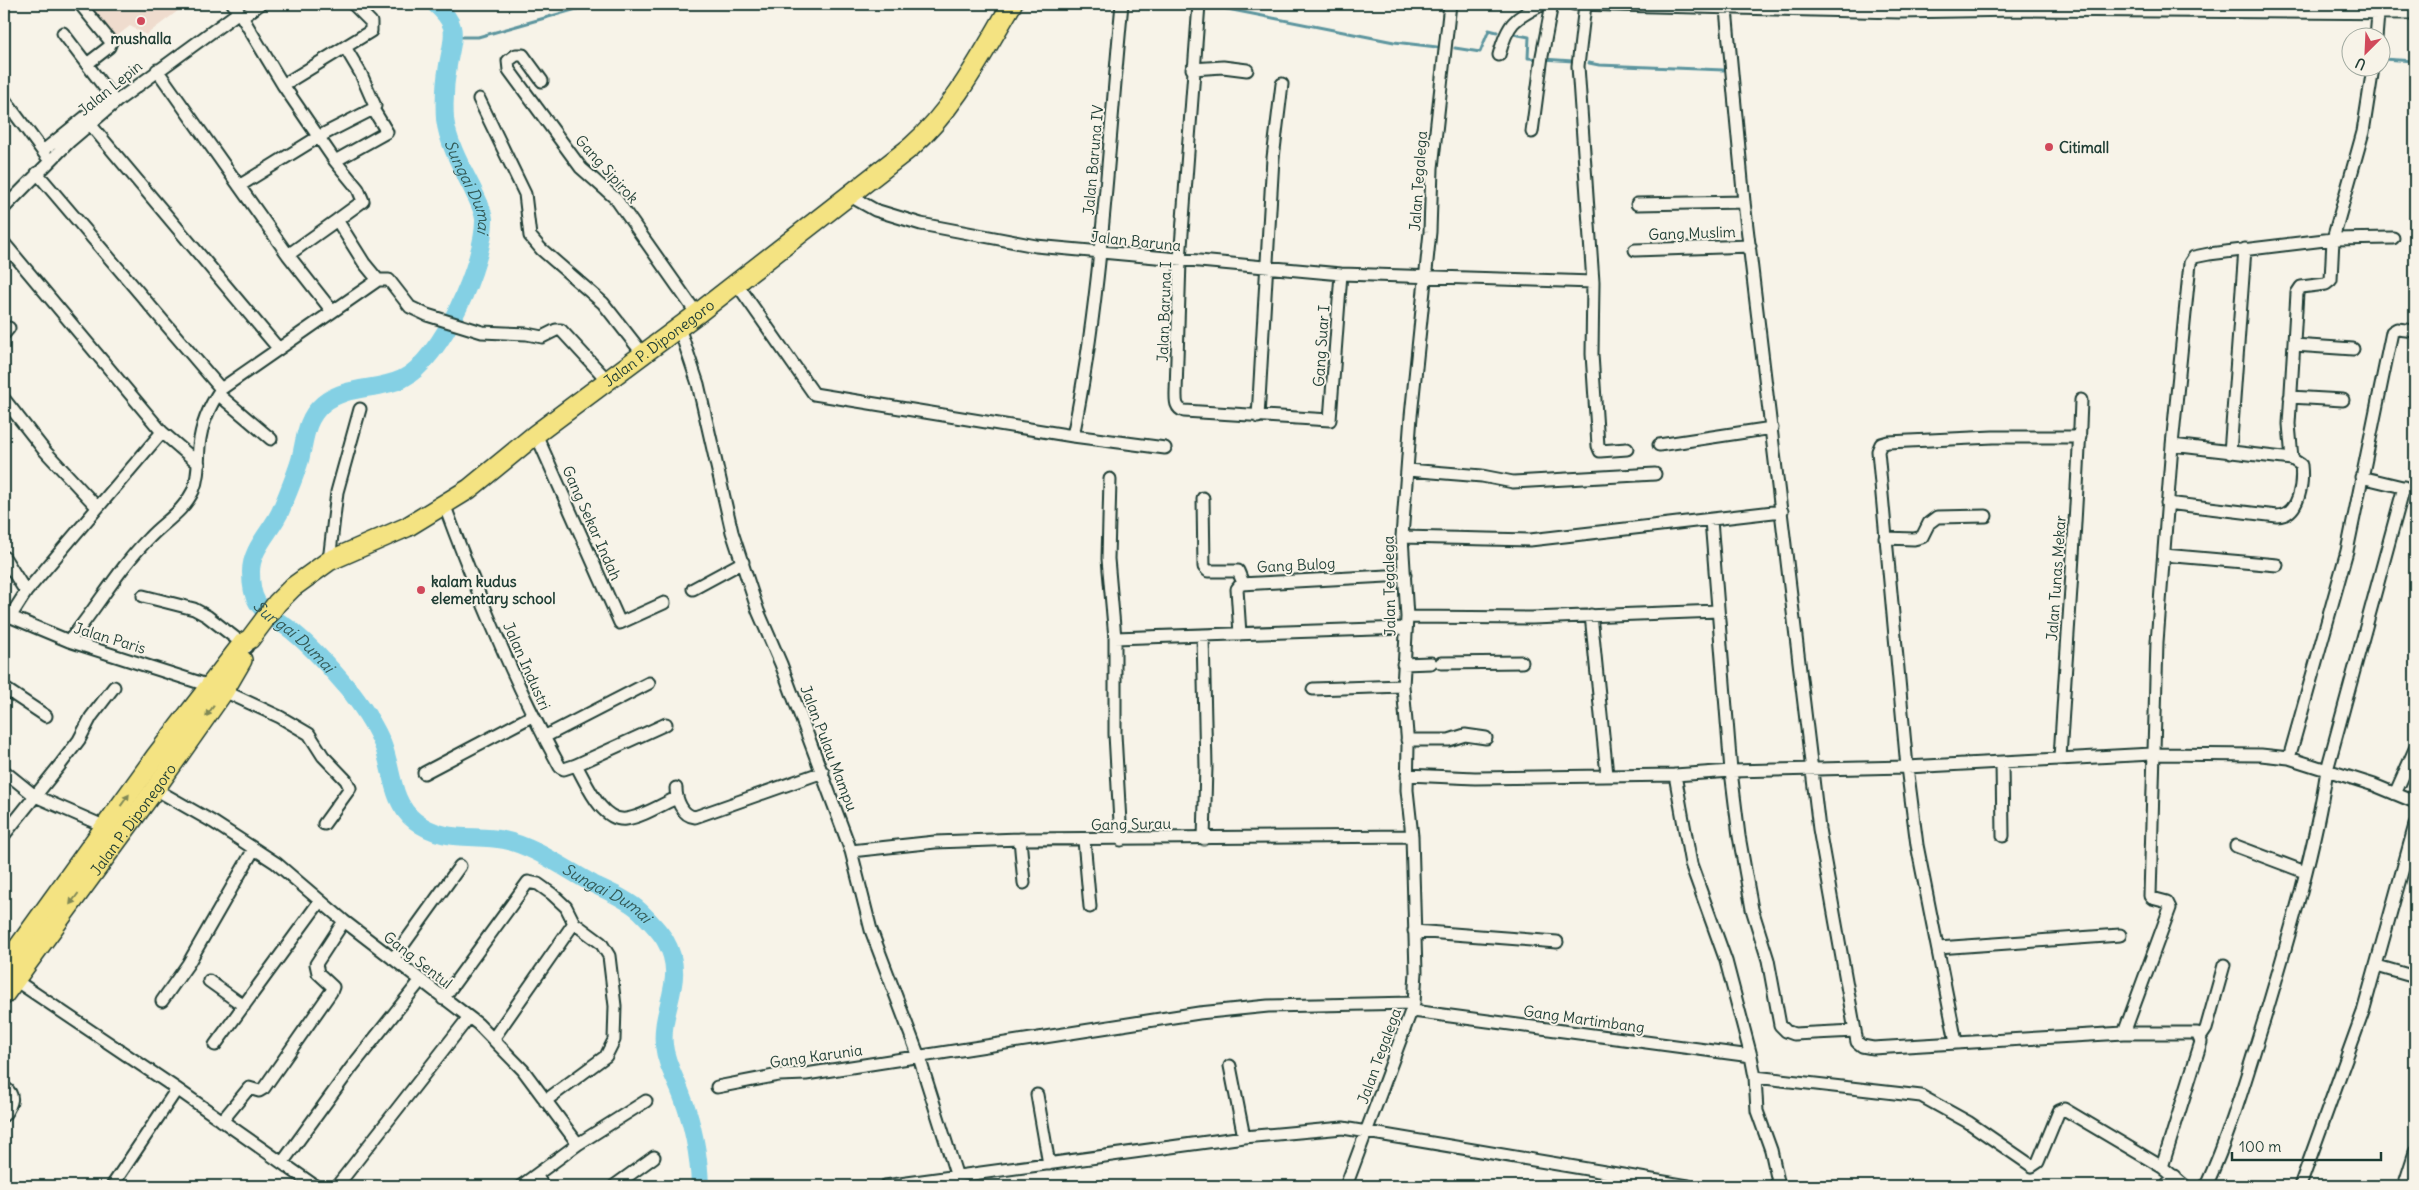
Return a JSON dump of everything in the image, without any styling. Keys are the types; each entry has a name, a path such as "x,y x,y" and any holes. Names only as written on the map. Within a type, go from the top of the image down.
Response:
{"main road":[{"name":"Jalan P. Diponegoro","path":"114,830 155,789 217,688 250,639 287,591 329,560 407,527 469,488 536,434 737,284 911,147 940,119 1012,4"},
{"path":"4,995 9,973 217,688"}],"street":[{"path":"80,4 111,42 109,47 87,64"},
{"name":"Jalan Lepin","path":"4,208 37,173 90,124 157,70 238,11 260,4"},
{"path":"283,85 344,48 372,28 371,22 353,4"},
{"name":"Jalan Baruna IV","path":"1073,436 1086,375 1100,252 1122,4"},
{"name":"Jalan Baruna I","path":"1199,4 1192,69 1180,260 1176,392 1178,406 1184,411 1330,420"},
{"name":"Jalan Tegalega","path":"1346,1186 1413,1007 1412,836 1403,686 1406,623 1402,537 1430,232 1431,177 1450,4"},
{"path":"1499,55 1505,32 1511,23 1543,4"},
{"path":"1532,132 1552,4"},
{"path":"1627,449 1600,451 1598,448 1592,377 1593,282 1578,66 1579,4 1726,9 2268,8 2378,14 2403,9 2415,14"},
{"path":"1726,9 1744,202 1819,830 1854,1031 1859,1044 1873,1048 2124,1032 2192,1032 2200,1038"},
{"path":"238,11 283,85 335,160 358,188 363,201 288,255"},
{"path":"2377,28 2378,14"},
{"path":"43,151 111,98 110,94 63,33"},
{"path":"335,160 386,132 374,109 375,106 361,74 344,48"},
{"name":"Gang Sipirok","path":"542,81 523,55 516,55 508,61 509,70 581,168 616,199 697,314"},
{"path":"1192,69 1223,67 1247,70"},
{"path":"157,70 288,255 332,311"},
{"path":"2292,459 2289,424 2297,291 2301,287 2326,284 2330,282 2332,277 2333,239 2363,132 2371,78"},
{"path":"1258,417 1273,158 1282,84"},
{"path":"4,99 50,161"},
{"path":"479,99 525,194 530,236 541,249 603,303 644,354"},
{"path":"239,186 320,136 374,109"},
{"path":"90,124 278,348"},
{"path":"37,173 220,392 271,439"},
{"name":"Jalan Baruna","path":"850,196 886,213 961,233 1020,244 1341,274 1593,282"},
{"path":"1637,204 1744,202"},
{"path":"337,220 364,263 378,280"},
{"path":"2124,1032 2170,908 2167,902 2150,896 2152,754 2157,642 2167,503 2185,332 2190,263 2198,256 2244,249 2333,239 2393,238"},
{"path":"4,243 162,432 199,464"},
{"name":"Gang Muslim","path":"1635,250 1750,246"},
{"path":"2230,453 2244,249"},
{"name":"Gang Suar I","path":"1330,420 1341,274"},
{"path":"69,641 130,560 149,538 180,510 193,490 199,464 199,444 207,413 220,392 278,348 378,280 389,280 410,307 427,315 485,333 527,334 542,337 556,330 561,330 608,382"},
{"path":"737,284 814,394 1073,436 1165,448"},
{"name":"Jalan Pulau Mampu","path":"679,328 698,384 732,532 758,611 823,772 851,851 871,930 919,1057 957,1177"},
{"path":"2289,758 2347,551 2392,332 2397,329 2415,331"},
{"path":"2294,345 2353,349"},
{"path":"2290,397 2342,400"},
{"path":"4,399 44,450 97,507"},
{"name":"Jalan Tunas Mekar","path":"2060,758 2081,400"},
{"path":"329,560 338,492 360,409"},
{"path":"1659,445 1772,428"},
{"path":"7,615 162,432"},
{"name":"Gang Sekar Indah","path":"536,434 620,623 664,603"},
{"path":"1956,1042 1917,845 1907,768 1877,456 1884,443 1993,437 2080,437"},
{"path":"2167,503 2277,516 2285,515 2296,502 2301,480 2301,465 2292,459 2172,445"},
{"path":"1408,470 1482,476 1513,482 1655,474"},
{"path":"2206,1186 2221,1150 2288,946 2320,814 2327,770 2410,489 2361,477"},
{"path":"1110,479 1108,559 1115,638 1114,734 1121,840"},
{"path":"1203,498 1204,567 1208,571 1238,571 1243,583"},
{"name":"Jalan Industri","path":"444,504 475,586 521,685 532,716 560,767 564,769 576,765"},
{"path":"1402,537 1530,540 1782,511"},
{"path":"1885,538 1914,539 1922,537 1929,523 1937,517 1986,516"},
{"path":"1711,520 1731,771 1739,836 1752,909 1768,960 1780,1025 1786,1032 1794,1034 1854,1031"},
{"path":"2164,555 2277,565"},
{"path":"4,556 26,592"},
{"path":"694,589 743,562"},
{"name":"Gang Bulog","path":"1240,634 1237,589 1243,583 1404,574"},
{"path":"143,596 194,609 250,639"},
{"path":"1115,638 1203,636 1406,623 1718,610"},
{"name":"Jalan Paris","path":"7,615 69,641 217,688 280,717 309,734 323,756 346,780 350,788 324,824"},
{"path":"1591,615 1607,775"},
{"path":"1203,636 1206,768 1204,839"},
{"path":"1403,664 1522,662"},
{"path":"544,737 649,683"},
{"path":"1313,689 1403,686"},
{"path":"4,835 79,740 91,717 114,687"},
{"path":"4,688 46,716"},
{"path":"424,773 532,716"},
{"path":"666,724 576,765 601,806 610,816 629,819 676,793 687,814 695,817 823,772"},
{"path":"1407,740 1449,740 1465,735 1486,738"},
{"path":"2395,794 2415,749"},
{"path":"1407,775 1475,778 1675,775 1731,771 1907,768 2152,754 2261,755 2289,758 2415,802"},
{"path":"2002,762 2003,836"},
{"path":"4,771 35,796 114,830"},
{"path":"1675,775 1681,817 1695,878 1726,961 1751,1056 1755,1078 1757,1111 1771,1150 1779,1186"},
{"name":"Gang Sentul","path":"155,789 213,822 283,868 344,921 469,1017 493,1038 522,1070 578,1144"},
{"path":"2300,1186 2363,1012 2415,825"},
{"name":"Gang Surau","path":"851,851 935,842 1020,839 1121,840 1412,836"},
{"path":"1020,839 1024,883"},
{"path":"1084,840 1090,907"},
{"path":"2236,846 2305,872"},
{"path":"162,1001 188,964 254,849"},
{"path":"393,959 460,866"},
{"path":"443,998 528,882 538,884 561,902 574,923 601,943 609,956 615,1006 614,1040 606,1056 545,1101"},
{"path":"215,1045 320,901"},
{"path":"222,1121 249,1088 260,1091 264,1088 332,992 333,987 318,973 316,964 344,921"},
{"path":"493,1038 574,923"},
{"path":"1414,932 1557,942"},
{"path":"1938,948 2120,935"},
{"path":"2162,1167 2200,1038 2206,1029 2224,965"},
{"path":"2377,966 2415,977"},
{"path":"9,973 314,1186"},
{"path":"282,1163 351,1068 421,980"},
{"path":"209,981 244,1006"},
{"name":"Gang Martimbang","path":"919,1057 1233,1009 1268,1006 1413,1007 1751,1056"},
{"path":"337,1186 469,1017"},
{"name":"Gang Karunia","path":"717,1087 779,1075 806,1074 919,1057"},
{"path":"1230,1066 1244,1137"},
{"path":"1755,1078 1921,1096 1968,1122 2032,1166 2038,1162 2059,1111 2064,1109 2162,1167 2185,1186"},
{"path":"4,1087 12,1094 4,1115"},
{"path":"112,1186 177,1089"},
{"path":"1037,1096 1048,1164"},
{"path":"521,1186 578,1144 646,1101"},
{"path":"885,1186 1244,1137 1343,1128 1688,1186"},
{"path":"2409,1184 2415,1152"},
{"path":"614,1186 654,1157"},
{"path":"536,1175 544,1186"},
{"path":"2165,1186 2175,1176"}],"shaded area":[{"path":"85,4 187,4 146,35 130,26 113,39"}],"waterway":[{"name":"Sungai Dumai","path":"435,4 448,19 453,32 445,92 445,119 449,138 478,200 484,219 477,259 469,283 446,331 432,352 417,368 402,379 392,383 341,394 332,398 317,410 309,423 300,460 281,510 254,555 251,572 253,592 260,607 308,645 351,692 373,724 383,745 401,805 415,821 426,828 447,835 492,838 527,847 629,903 640,911 660,933 671,954 674,968 672,993 664,1031 664,1045 667,1059 680,1090 692,1129 697,1152 700,1186"},
{"path":"455,37 478,37 594,4"},
{"path":"1207,5 1394,42 1437,47"},
{"path":"1455,48 1480,52 1489,30 1497,32"},
{"path":"1513,34 1529,37 1528,58 1573,61"},
{"path":"2392,60 2415,61"},
{"path":"1589,63 1724,70"}],"place":[{"name":"mushalla","path":"141,21"},
{"name":"Citimall","path":"2049,147"},
{"name":"kalam kudus elementary school","path":"421,590"}]}
